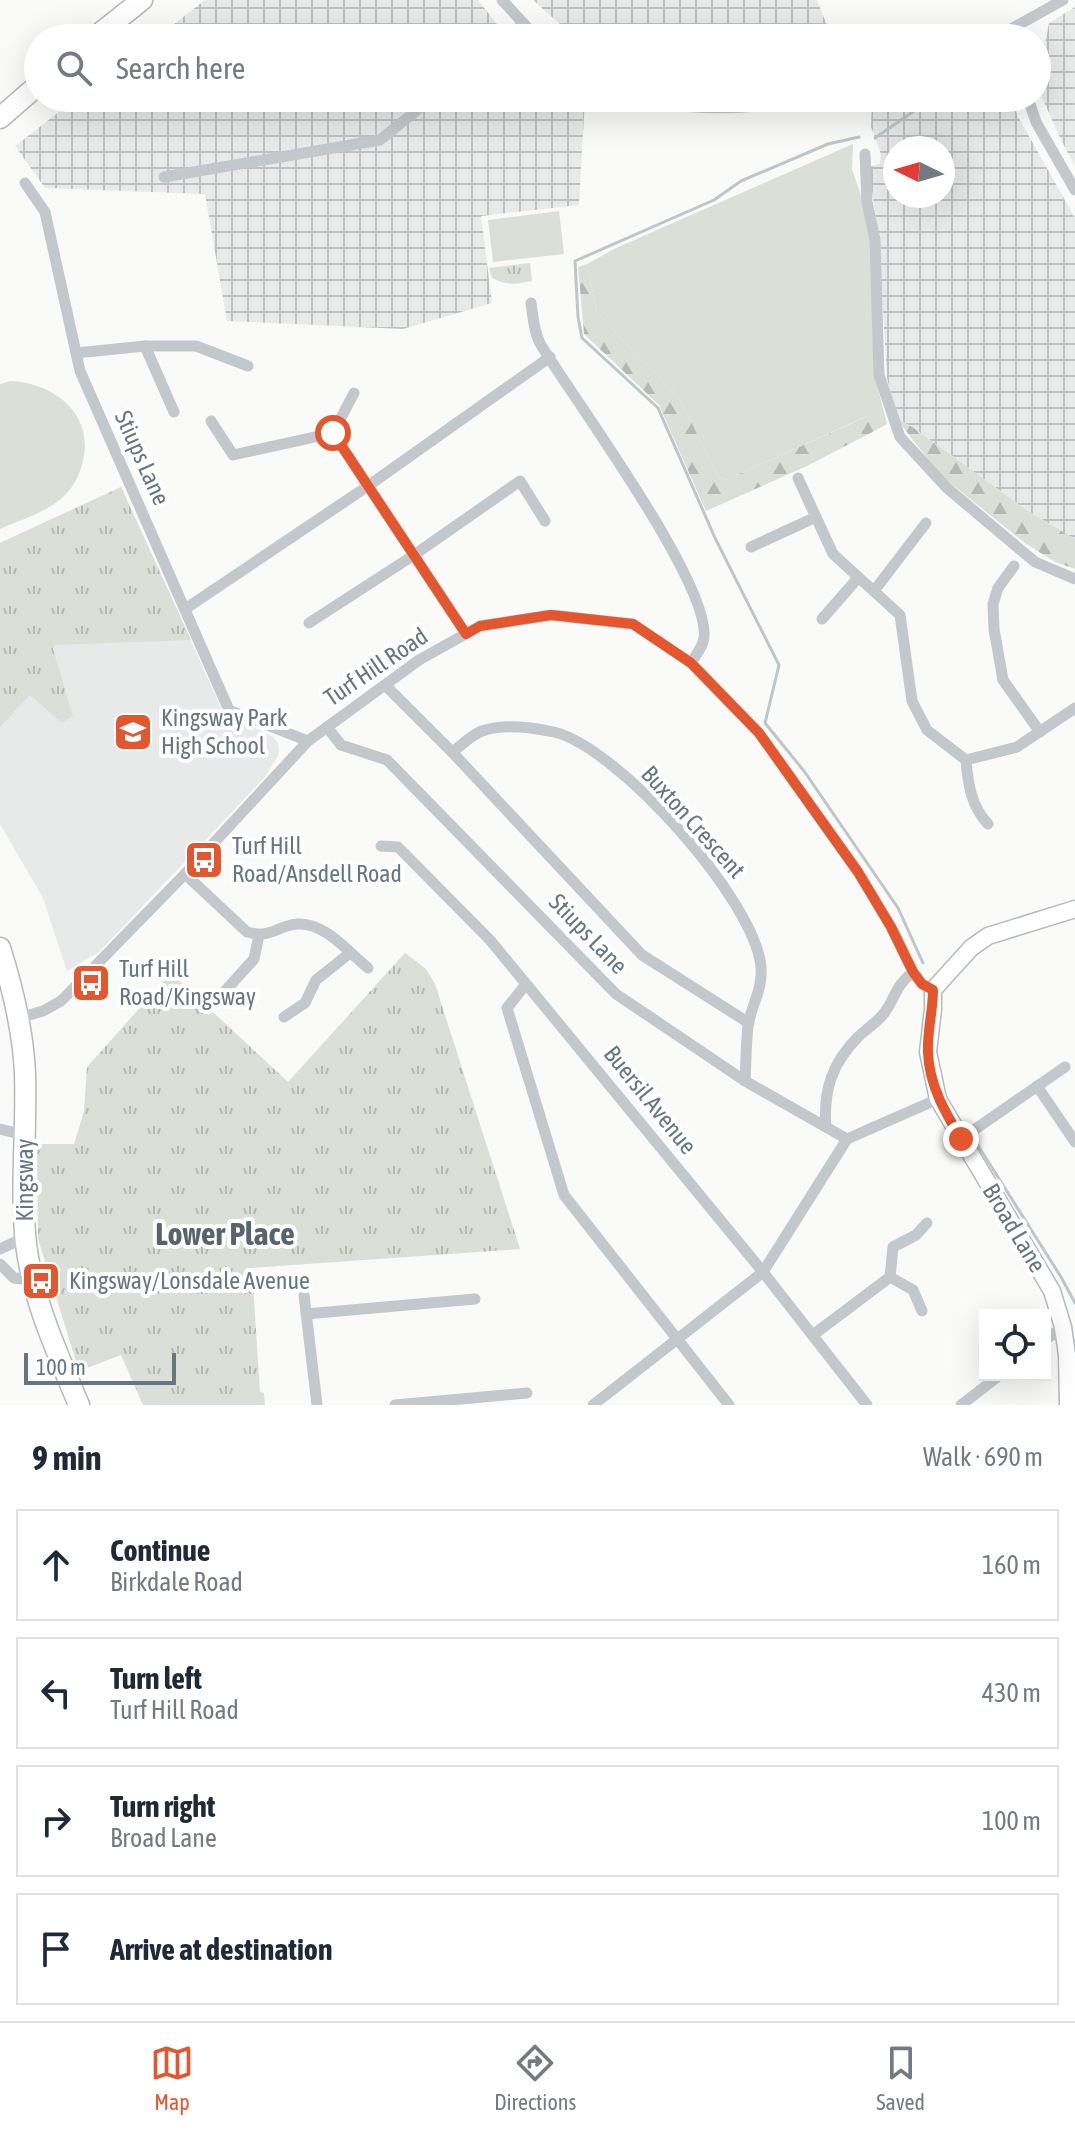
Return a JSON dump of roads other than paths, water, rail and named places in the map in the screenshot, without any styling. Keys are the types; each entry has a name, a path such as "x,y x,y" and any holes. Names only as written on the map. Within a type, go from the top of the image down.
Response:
{"highway":[{"path":"112,24 142,0"},
{"path":"0,118 24,97"},
{"name":"Kingsway","path":"0,948 19,1018 25,1075 22,1196 32,1280 49,1333 79,1405"}],"main road":[{"path":"933,990 971,948 988,936 1075,909"},
{"name":"Broad Lane","path":"933,990 928,1052 938,1099 1052,1291 1063,1327 1069,1381 1068,1405"}],"street":[{"path":"502,0 523,24"},
{"path":"1024,24 1063,0"},
{"path":"164,177 380,140 415,112"},
{"path":"1033,112 1075,190"},
{"path":"869,159 867,202 875,240 879,375 900,437 947,488 1035,562 1075,579"},
{"name":"Stiups Lane","path":"25,183 45,212 80,371 229,710 308,741"},
{"path":"531,303 540,343 628,477 682,567 704,624 704,641 691,663"},
{"path":"145,346 174,412"},
{"path":"76,353 145,346 196,346 248,366"},
{"path":"185,609 368,486 550,357"},
{"path":"211,421 233,455 333,433 354,393"},
{"path":"333,433 466,634"},
{"path":"798,478 833,554 900,615 912,701 927,730 966,760 968,789 981,817 988,824"},
{"path":"309,623 520,481 545,521"},
{"path":"751,547 816,517"},
{"path":"874,591 926,523"},
{"path":"1014,566 998,588 993,604 994,629 1003,680 1040,732"},
{"path":"822,619 858,578"},
{"name":"Turf Hill Road","path":"19,1018 43,1011 61,1001 185,874 308,741 419,660 480,626 551,615 633,624 691,663 759,733 858,872 891,927 913,972 922,984 933,990"},
{"path":"385,685 642,955 749,1023"},
{"path":"966,760 1017,747 1075,708"},
{"name":"Buxton Crescent","path":"452,752 481,731 516,726 557,732 599,753 665,815 723,883 751,932 761,967 758,998 749,1023 745,1081"},
{"name":"Stiups Lane","path":"327,727 341,745 387,760 616,994 745,1081 847,1139"},
{"name":"Buersil Avenue","path":"381,846 398,847 490,940 763,1272 867,1405"},
{"path":"185,874 247,932 259,935 297,924 322,928 368,968"},
{"path":"217,1000 254,959 259,935"},
{"path":"284,1017 305,1003 316,980 350,953"},
{"path":"826,1127 824,1106 832,1071 855,1040 884,1013 900,982 913,972"},
{"path":"219,977 229,986"},
{"path":"526,984 507,1008 564,1195 729,1405"},
{"path":"961,1139 1065,1067"},
{"path":"1037,1086 1075,1142"},
{"path":"593,1405 763,1272 847,1139 938,1099"},
{"path":"0,1129 25,1135"},
{"path":"813,1335 890,1277 893,1247 916,1235 927,1223"},
{"path":"0,1249 17,1241 25,1228"},
{"path":"0,1264 14,1278 32,1280"},
{"path":"890,1277 913,1290 922,1311"},
{"path":"304,1295 317,1405"},
{"path":"306,1314 475,1299"},
{"path":"1051,1336 1063,1327"},
{"path":"964,1404 993,1381"},
{"path":"395,1405 527,1393"}],"waterway":[{"path":"875,138 913,112"},
{"path":"859,137 828,144 741,181 714,200 575,261 578,317 582,338 658,408 715,538 779,665 765,723 804,771 898,908 923,963"},
{"path":"977,1144 1075,1303"}],"place":[{"name":"Kingsway Park High School","path":"133,732"},
{"name":"Turf Hill Road/Ansdell Road","path":"204,860"},
{"name":"Turf Hill Road/Kingsway","path":"91,983"},
{"name":"Kingsway/Lonsdale Avenue","path":"41,1281"}],"district":[{"name":"Lower Place","path":"225,1234"}]}
